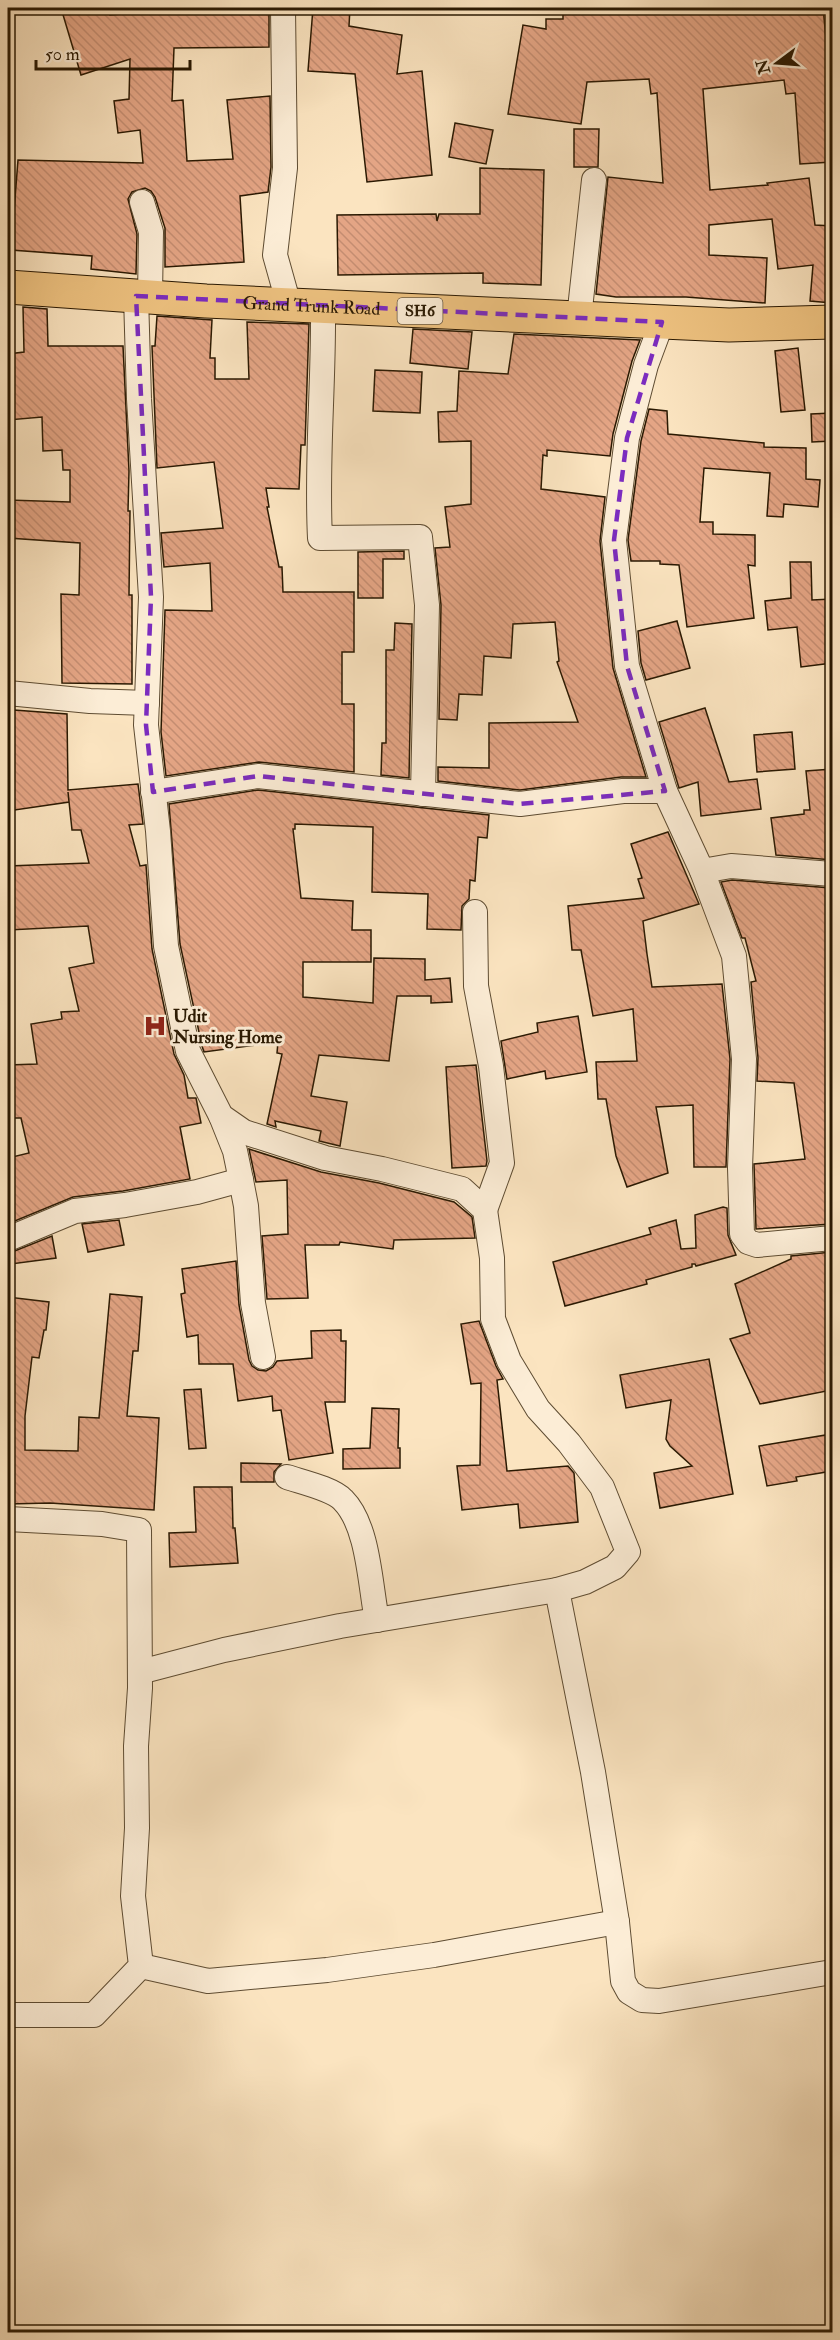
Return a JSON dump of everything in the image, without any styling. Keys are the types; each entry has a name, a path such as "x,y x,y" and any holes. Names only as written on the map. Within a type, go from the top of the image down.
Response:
{"main road":[{"name":"Grand Trunk Road","path":"8,287 143,297 729,325 832,322"}],"street":[{"path":"283,8 285,168 275,255 289,304"},
{"path":"579,318 594,180"},
{"path":"142,201 151,232 143,297 139,399 151,597 146,724 166,946 188,1051 221,1116 235,1151 242,1180 253,1303 263,1357"},
{"path":"323,306 324,364 318,508 320,538 420,537 427,605 423,794"},
{"path":"662,322 646,365 627,438 615,540 627,666 665,790 702,871 734,956 744,1059 740,1168 742,1234 748,1242 757,1245 832,1238"},
{"path":"8,693 90,701 147,703"},
{"path":"153,792 258,776 520,804 623,791 665,790"},
{"path":"702,871 732,866 832,874"},
{"path":"140,1672 224,1650 377,1620 557,1590 585,1582 615,1567 627,1552 602,1488 569,1443 538,1409 509,1361 493,1318 492,1258 485,1210 502,1163 491,1066 476,986 475,912"},
{"path":"221,1116 244,1132 325,1158 382,1169 462,1189 485,1210"},
{"path":"8,1239 75,1211 197,1192 242,1180"},
{"path":"287,1477 319,1487 343,1499 357,1521 377,1620"},
{"path":"8,1519 102,1524 139,1530 140,1672 136,1746 137,1828 133,1896 141,1966"},
{"path":"557,1590 592,1772 617,1922 623,1981 629,1992 642,2000 659,2001 832,1972"},
{"path":"141,1966 208,1981 327,1970 434,1955 617,1922"},
{"path":"8,2015 94,2015 141,1966"}],"highlighted area":[{"path":"136,296 662,322 627,438 614,540 627,666 665,791 520,804 258,776 153,792 146,725 151,597"}],"building":[{"path":"61,8 109,8 110,15 192,8 269,8 269,47 174,48 172,101 183,100 187,161 233,159 227,100 270,96 271,167 268,192 240,196 244,262 165,267 165,228 155,197 145,188 132,192 128,199 137,234 136,274 91,269 92,256 11,250 18,160 143,163 140,130 118,133 114,101 129,99 130,59 81,75"},
{"path":"313,8 350,8 349,26 402,35 397,74 422,71 432,175 367,182 355,74 308,71"},
{"path":"563,8 585,8 585,10 635,8 635,14 719,8 823,8 831,89 832,162 800,164 795,93 786,94 784,80 703,89 710,190 768,185 767,183 809,178 815,225 832,226 832,303 810,301 813,265 778,269 772,219 709,225 709,255 767,258 765,303 686,297 616,297 596,294 608,177 663,183 657,93 651,94 649,79 587,82 581,124 508,114 523,25 546,29 546,19 563,19"},
{"path":"455,123 493,130 486,164 449,157"},
{"path":"574,129 599,129 598,167 574,167"},
{"path":"480,168 544,170 541,285 483,283 483,273 338,275 337,215 436,214 437,221 439,214 480,214"},
{"path":"23,307 47,309 48,346 123,346 129,471 132,684 62,683 61,594 79,595 80,543 8,538 8,500 70,502 70,470 63,470 62,450 43,451 42,417 8,420 8,354 24,352"},
{"path":"157,316 212,320 210,358 215,358 215,379 249,379 247,322 309,324 305,445 301,445 299,489 266,488 269,507 267,507 279,567 282,567 283,592 354,592 354,652 342,652 342,704 354,704 354,772 259,762 166,776 161,732 165,610 212,611 210,563 164,567 161,533 223,528 214,462 157,468 152,346 155,346"},
{"path":"413,329 472,332 468,369 410,363"},
{"path":"514,334 640,340 632,361 613,434 610,456 547,450 547,456 543,455 541,489 605,497 600,541 613,668 646,777 621,777 520,790 438,781 438,767 489,768 489,723 578,722 557,662 559,661 555,622 513,624 511,658 484,656 482,695 459,694 457,720 439,719 441,605 435,548 450,547 445,507 471,504 471,441 439,442 438,412 457,411 459,371 508,374"},
{"path":"798,348 805,410 781,412 775,351"},
{"path":"375,370 422,372 420,413 373,411"},
{"path":"649,409 667,411 668,434 764,443 764,447 806,448 806,479 820,480 818,507 784,504 783,517 767,516 770,473 704,468 700,522 713,522 713,534 755,535 755,566 748,565 754,618 687,627 679,565 660,564 660,561 631,561 628,540 641,441"},
{"path":"832,413 832,441 812,442 811,414"},
{"path":"404,551 404,559 383,559 383,598 358,598 358,552"},
{"path":"790,562 811,562 812,600 832,599 832,663 801,667 797,627 768,630 765,601 791,598"},
{"path":"677,621 690,668 646,680 641,663 638,631"},
{"path":"395,623 412,624 409,778 381,775 382,743 386,743 386,650 394,650"},
{"path":"705,708 729,782 757,779 761,809 701,816 698,782 679,788 659,722"},
{"path":"14,710 67,714 68,790 138,784 143,824 129,825 140,866 146,865 152,949 174,1054 184,1075 188,1098 196,1098 201,1123 180,1127 190,1179 73,1197 10,1223 8,1158 29,1153 21,1118 8,1118 8,1065 37,1064 31,1024 62,1019 61,1012 79,1011 69,968 94,963 88,926 8,930 8,866 89,863 81,830 72,830 68,792 69,802 8,811 8,738 11,739"},
{"path":"792,732 795,769 757,772 754,735"},
{"path":"832,769 832,860 776,855 771,818 804,814 804,810 810,810 806,771"},
{"path":"258,790 489,815 487,838 478,837 475,881 470,880 469,899 462,906 461,930 427,929 428,894 372,892 373,827 295,824 295,829 293,829 301,898 353,901 352,930 371,930 371,962 303,962 303,997 373,1003 374,958 425,959 425,980 450,978 452,1002 431,1003 431,996 397,996 389,1061 319,1055 311,1096 347,1102 340,1146 319,1141 321,1131 275,1121 276,1127 267,1124 282,1054 277,1053 278,1042 204,1052 202,1046 180,944 169,804"},
{"path":"668,832 699,904 643,921 652,987 722,984 730,1059 726,1167 694,1167 693,1105 656,1107 668,1173 627,1187 616,1156 606,1099 598,1099 596,1062 637,1061 633,1009 593,1016 581,950 572,950 568,906 644,898 638,879 642,878 631,844"},
{"path":"732,880 831,888 832,1224 756,1229 754,1164 805,1159 794,1083 757,1081 758,1058 751,982 756,981 745,938 742,938 721,882"},
{"path":"578,1016 587,1072 546,1079 545,1071 507,1079 501,1041 538,1032 537,1023"},
{"path":"476,1065 486,1166 452,1168 446,1067"},
{"path":"249,1149 321,1172 379,1183 454,1202 472,1217 475,1238 394,1240 393,1249 340,1242 339,1245 305,1245 308,1298 267,1299 262,1236 288,1234 287,1180 256,1182"},
{"path":"723,1207 727,1208 728,1235 736,1255 696,1266 692,1264 692,1267 646,1280 647,1284 565,1306 553,1262 651,1234 649,1228 676,1220 681,1249 696,1248 695,1215"},
{"path":"119,1220 124,1245 88,1252 82,1224"},
{"path":"52,1236 56,1258 11,1264 12,1252"},
{"path":"832,1252 832,1390 760,1404 730,1339 750,1333 735,1284 791,1259 791,1256"},
{"path":"236,1261 239,1305 249,1360 258,1370 266,1371 277,1361 312,1358 311,1331 341,1330 341,1341 346,1341 345,1402 325,1402 333,1453 289,1460 281,1410 273,1411 272,1396 238,1401 233,1364 199,1364 198,1335 187,1337 181,1294 185,1293 182,1269"},
{"path":"110,1294 142,1297 138,1351 133,1351 127,1416 159,1418 154,1510 50,1503 8,1504 8,1368 10,1353 8,1352 8,1297 49,1302 46,1330 44,1330 39,1358 32,1357 25,1416 25,1450 78,1451 79,1417 99,1418"},
{"path":"479,1321 503,1379 497,1380 507,1471 568,1466 574,1473 578,1522 520,1528 518,1504 462,1510 457,1466 480,1465 481,1383 471,1384 461,1324"},
{"path":"709,1359 733,1494 660,1508 654,1473 692,1466 670,1446 666,1439 671,1400 626,1408 620,1375"},
{"path":"201,1389 206,1448 189,1449 184,1390"},
{"path":"372,1408 399,1409 400,1468 343,1469 343,1449 370,1448"},
{"path":"832,1434 832,1471 796,1477 797,1481 767,1486 759,1446"},
{"path":"241,1463 281,1464 274,1472 274,1482 241,1482"},
{"path":"194,1487 232,1487 233,1528 235,1528 238,1563 170,1567 169,1533 196,1532"}],"place":[{"name":"Udit Nursing Home","path":"155,1026"}]}
